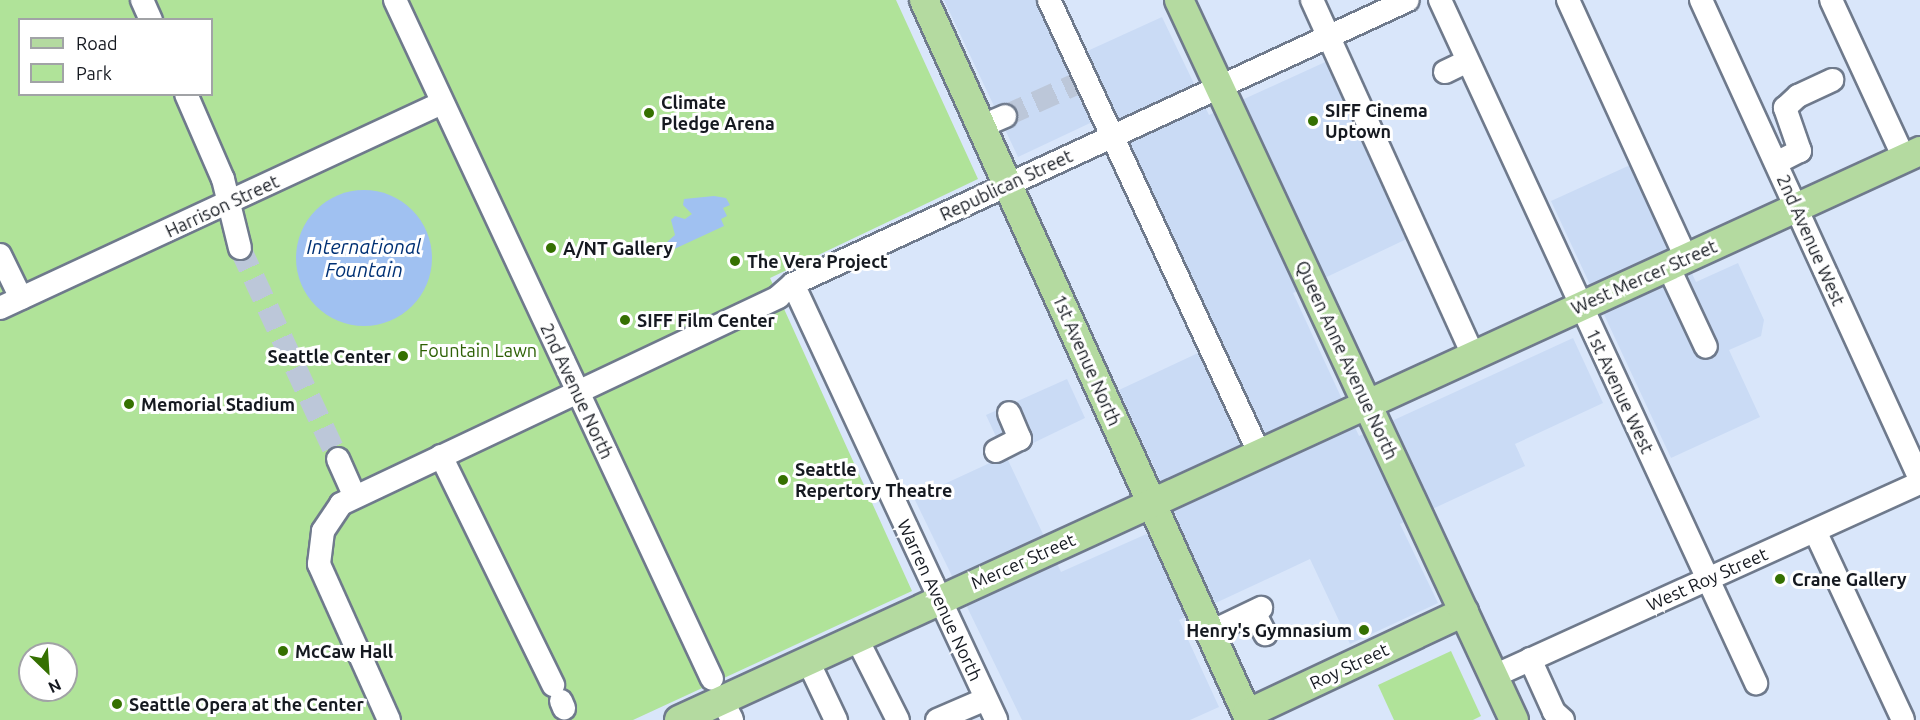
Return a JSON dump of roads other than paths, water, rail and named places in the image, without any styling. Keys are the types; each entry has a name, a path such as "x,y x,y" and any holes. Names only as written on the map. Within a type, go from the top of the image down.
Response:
{"main road":[{"name":"1st Avenue North","path":"924,0 993,121 1007,184 1209,633 1243,718"},
{"name":"Queen Anne Avenue North","path":"1179,0 1514,720"},
{"name":"West Mercer Street","path":"1367,403 1912,154"},
{"name":"Mercer Street","path":"679,720 807,659 1367,403"},
{"name":"Roy Street","path":"1243,718 1464,612"}],"street":[{"path":"142,0 151,18"},
{"name":"2nd Avenue North","path":"395,0 722,699"},
{"path":"1049,0 1081,81 1111,136 1259,453"},
{"path":"1312,0 1473,355"},
{"name":"Republican Street","path":"389,720 319,564 319,548 330,517 354,495 778,297 793,284 1407,0"},
{"name":"1st Avenue West","path":"1440,0 1756,683"},
{"path":"1568,0 1677,262 1706,347"},
{"name":"2nd Avenue West","path":"1701,0 1920,481"},
{"path":"1831,0 1912,154"},
{"path":"1445,72 1468,61"},
{"path":"1776,164 1800,151 1785,108 1792,100 1832,80"},
{"path":"187,96 223,179 240,248"},
{"name":"Harrison Street","path":"0,308 442,103"},
{"path":"0,255 21,298"},
{"name":"Warren Avenue North","path":"793,284 996,720"},
{"path":"996,451 1020,439 1009,413"},
{"path":"441,456 559,698"},
{"path":"338,459 354,495"},
{"name":"West Roy Street","path":"1494,676 1920,481"},
{"path":"1815,531 1903,720"},
{"path":"1209,633 1258,610 1265,634"},
{"path":"856,637 898,720"},
{"path":"807,659 836,720"},
{"path":"1530,659 1554,712 1563,720"},
{"path":"937,720 986,699"}],"water":[{"name":"International Fountain","path":"364,190 390,195 412,210 427,232 432,258 427,284 412,306 390,321 364,326 338,321 316,306 301,284 296,258 301,232 316,210 338,195"},
{"path":"714,196 726,198 730,205 723,208 727,216 721,219 724,226 670,251 667,242 675,235 671,220 675,216 685,219 692,214 683,205 684,199"}],"tunnel":[{"path":"1005,116 1076,84"},
{"path":"240,248 338,459"}],"place":[{"name":"Climate Pledge Arena","path":"649,113"},
{"name":"SIFF Cinema Uptown","path":"1313,121"},
{"name":"A/NT Gallery","path":"551,248"},
{"name":"The Vera Project","path":"735,261"},
{"name":"SIFF Film Center","path":"625,320"},
{"name":"Seattle Center","path":"403,356"},
{"name":"Memorial Stadium","path":"129,404"},
{"name":"Seattle Repertory Theatre","path":"783,480"},
{"name":"Crane Gallery","path":"1780,579"},
{"name":"Henry's Gymnasium","path":"1364,630"},
{"name":"McCaw Hall","path":"283,651"},
{"name":"Seattle Opera at the Center","path":"117,704"}],"park label":[{"name":"Fountain Lawn","path":"478,350"}]}
